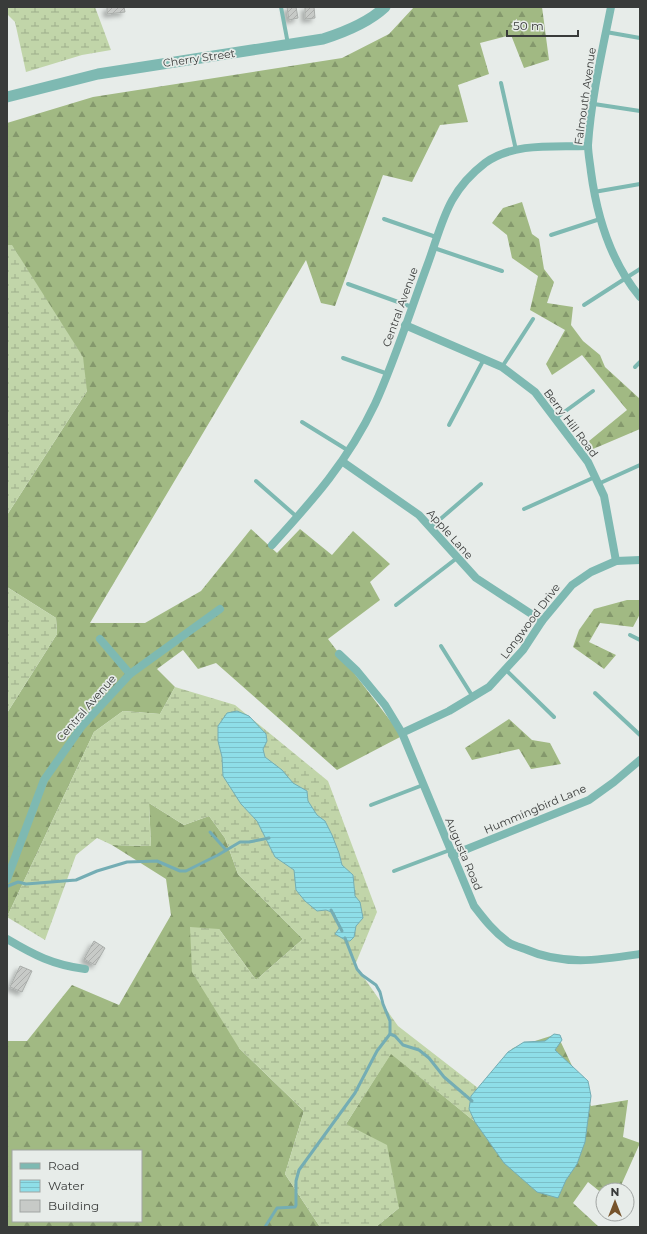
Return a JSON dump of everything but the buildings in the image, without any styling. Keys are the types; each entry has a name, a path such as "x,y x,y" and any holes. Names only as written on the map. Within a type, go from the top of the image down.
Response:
{"street":[{"name":"Cherry Street","path":"7,97 98,74 323,39 342,33 376,15 385,7"},
{"name":"Falmouth Avenue","path":"611,7 588,146 594,192 600,219 609,246 626,278 640,297"},
{"name":"Central Avenue","path":"272,545 350,452 375,404 388,374 434,248 436,237 451,200 466,181 486,162 516,150 588,146"},
{"name":"Berry Hill Road","path":"405,325 502,367 535,392 588,462 597,480 604,496 616,562"},
{"name":"Apple Lane","path":"343,462 419,515 476,578 542,620"},
{"name":"Longwood Drive","path":"402,733 449,711 489,687 523,650 542,620 572,585 591,572 616,562 640,560"},
{"name":"Central Avenue","path":"7,879 44,780 82,726 130,674 220,608"},
{"path":"100,639 130,674"},
{"name":"Augusta Road","path":"339,654 357,671 384,704 402,733 474,906 485,921 508,943 557,960 594,960 640,954"},
{"name":"Hummingbird Lane","path":"451,852 588,800 614,782 640,761"},
{"path":"7,938 35,956 61,966 85,969"}],"lane":[{"path":"281,7 288,45"},
{"path":"606,32 640,38"},
{"path":"501,84 516,150"},
{"path":"594,104 640,111"},
{"path":"594,192 640,184"},
{"path":"384,219 436,237"},
{"path":"551,235 600,219"},
{"path":"434,248 502,272"},
{"path":"584,305 640,269"},
{"path":"348,284 412,308"},
{"path":"502,367 533,320"},
{"path":"343,358 388,374"},
{"path":"449,425 484,359"},
{"path":"636,367 640,362"},
{"path":"556,418 593,392"},
{"path":"302,422 350,452"},
{"path":"524,509 597,480 640,465"},
{"path":"256,481 297,517"},
{"path":"430,528 481,484"},
{"path":"396,605 457,558"},
{"path":"630,635 640,640"},
{"path":"441,646 473,697"},
{"path":"506,670 554,717"},
{"path":"594,693 640,735"},
{"path":"371,805 423,785"},
{"path":"394,871 451,852"}],"green space":[{"path":"7,7 95,7 111,50 82,55 26,72 15,22 7,14"},
{"path":"414,7 542,7 549,60 524,68 511,35 480,43 489,74 458,85 468,122 440,125 412,182 383,175 335,306 321,303 306,260 90,623 145,623 201,591 251,529 277,553 300,529 332,555 353,531 390,564 370,582 380,600 328,639 402,736 337,770 216,663 198,669 183,650 157,669 175,687 160,714 123,711 94,732 7,917 7,713 57,634 56,618 7,587 7,515 87,391 12,246 7,245 7,123 93,97 342,58 389,34"},
{"path":"522,202 532,234 539,239 544,269 554,282 547,303 573,307 571,325 583,341 600,355 605,367 640,399 640,429 593,449 589,441 627,410 582,355 552,375 546,364 565,330 530,310 538,276 512,258 507,235 492,223 503,208"},
{"path":"7,245 12,245 83,357 87,391 7,515"},
{"path":"7,587 56,618 57,634 7,713"},
{"path":"627,600 640,600 640,614 633,627 600,623 589,642 616,655 604,669 573,647 579,630 594,609"},
{"path":"175,687 235,705 328,781 377,912 355,965 398,1026 478,1088 474,1121 391,1054 346,1124 387,1145 399,1208 376,1227 320,1227 285,1174 304,1111 239,1048 192,972 190,927 219,929 256,980 303,939 238,874 225,838 209,816 184,825 149,803 151,846 112,845 97,838 76,855 45,940 7,917 94,732 123,711 160,714"},
{"path":"509,719 532,740 550,743 561,764 531,769 519,749 472,760 465,748"},
{"path":"149,803 184,825 209,816 225,838 238,874 303,939 256,980 219,929 239,1048 304,1111 285,1174 320,1227 7,1227 7,1041 27,1041 72,985 119,1005 171,915 166,879 112,845 151,846"},
{"path":"557,1034 591,1106 628,1100 623,1137 640,1143 623,1182 595,1182 595,1188 588,1182 573,1203 599,1227 376,1227 399,1208 346,1124 391,1053 474,1121 478,1088 513,1048"}],"water":[{"path":"237,711 249,716 266,734 267,741 263,749 265,757 282,770 293,783 307,791 308,801 317,815 325,821 332,835 342,865 353,875 355,896 360,902 363,918 356,926 354,937 350,941 347,941 335,934 340,927 334,913 326,910 317,911 305,901 296,890 294,870 275,857 257,821 241,804 223,776 222,757 218,741 218,726 227,713"},
{"path":"554,1034 560,1035 562,1040 555,1050 588,1081 591,1096 585,1142 577,1164 566,1180 558,1198 537,1192 504,1163 475,1122 469,1109 471,1096 508,1052 524,1042 545,1041"}],"waterway":[{"path":"210,832 226,850"},
{"path":"8,886 18,882 26,884 76,880 97,871 127,862 157,861 180,871 186,871 240,842 249,842 269,838"},
{"path":"331,910 342,931"},
{"path":"265,1227 277,1208 295,1207 296,1181 299,1170 355,1093 377,1051 390,1034 390,1021 380,992 376,985 362,975 357,969 345,938"},
{"path":"390,1034 395,1036 403,1045 419,1050 429,1058 444,1077 472,1101"}]}
